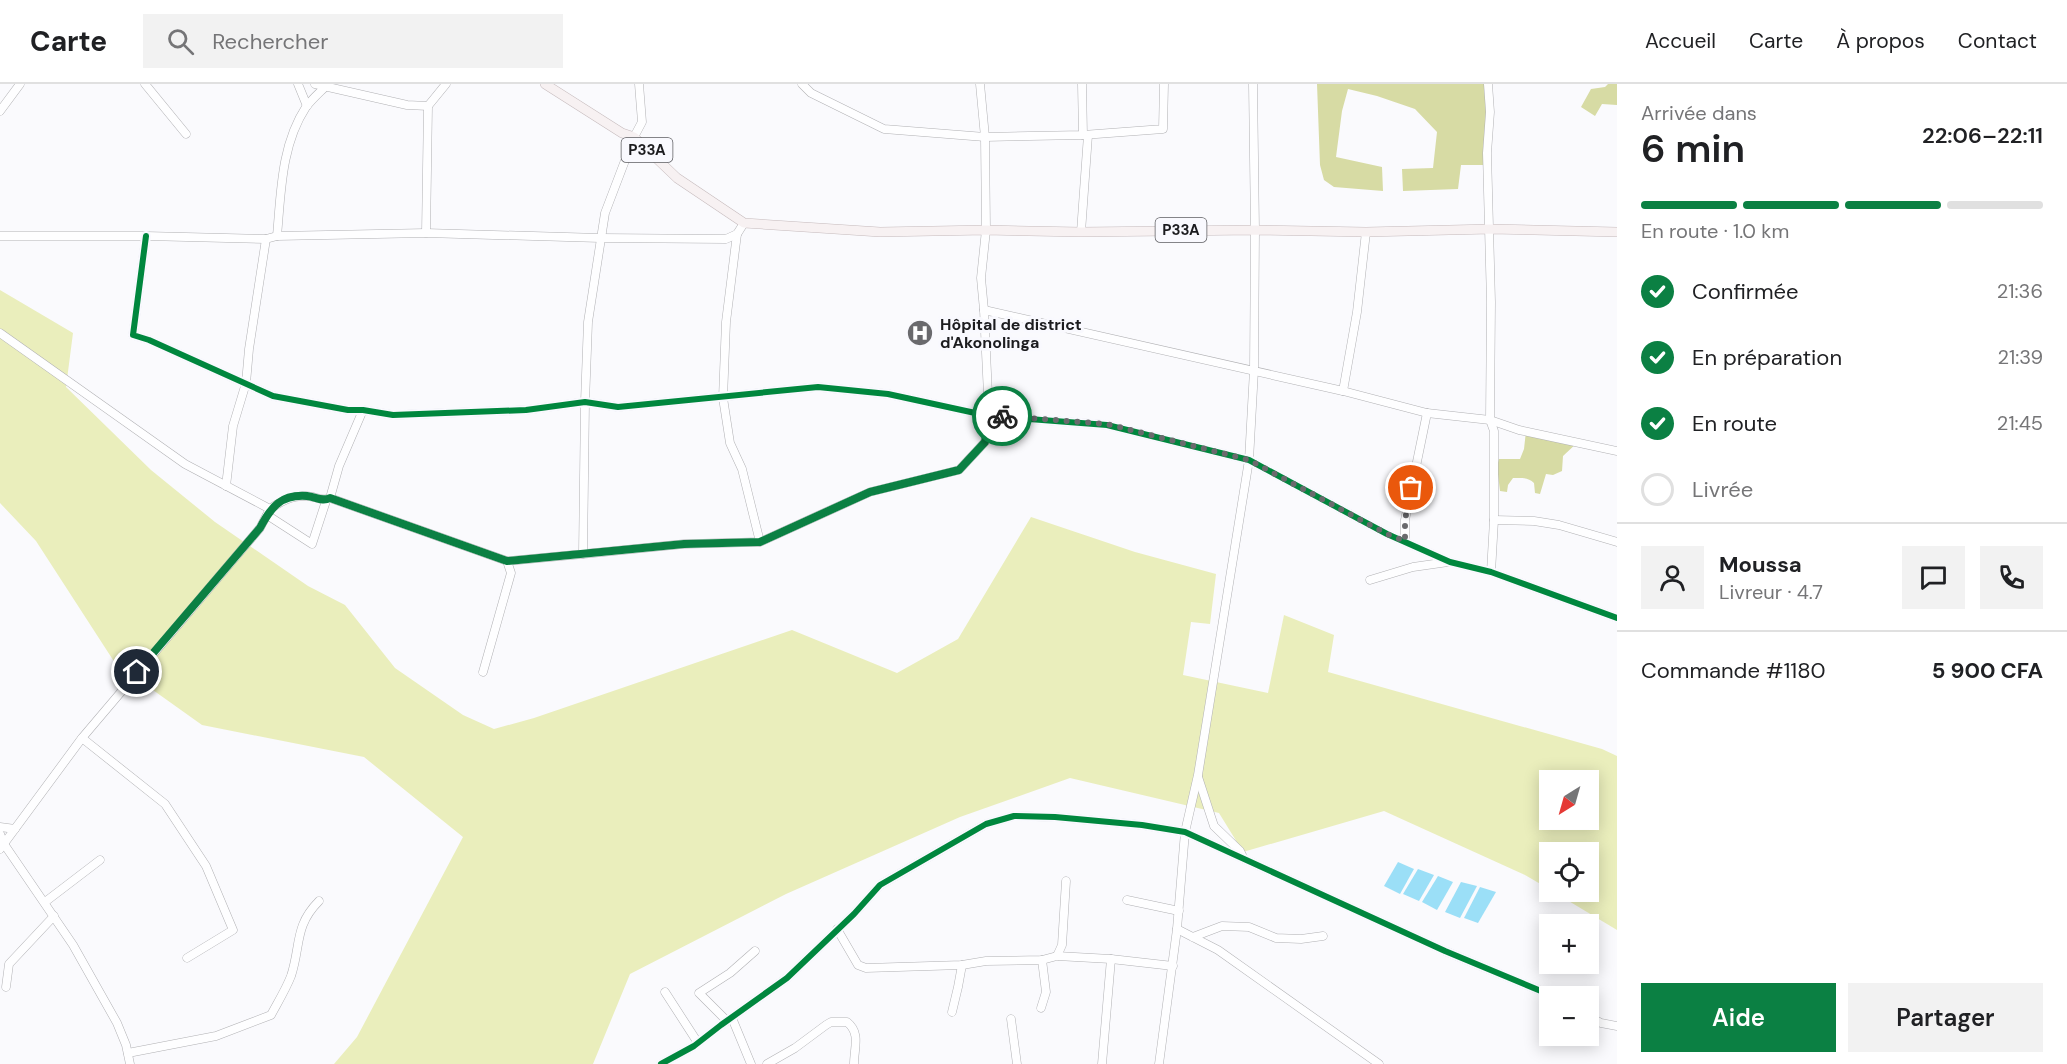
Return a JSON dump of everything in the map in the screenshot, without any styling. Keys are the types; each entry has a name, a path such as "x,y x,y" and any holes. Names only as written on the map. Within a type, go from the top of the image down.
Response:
{"main road":[{"name":"P33A","path":"545,84 622,133 634,137 677,178 744,223 880,232 986,230 1366,232 1491,229 1617,232"}],"street":[{"path":"0,111 20,84"},
{"path":"145,84 186,134"},
{"path":"297,84 307,106"},
{"path":"315,84 407,105 428,106"},
{"path":"426,233 428,106 446,84"},
{"path":"584,554 588,322 605,213 642,122 639,84"},
{"path":"802,84 812,93 884,129 985,137 1086,135 1163,129 1164,84"},
{"path":"2,847 82,738 260,528 268,512 284,499 307,496 328,500 507,561 684,544 760,542 870,492 959,470 985,442 989,416 981,278 986,230 985,137 980,84"},
{"path":"1081,232 1086,135 1082,84"},
{"path":"1159,1064 1173,966 1185,832 1198,775 1249,460 1254,370 1255,230 1252,84"},
{"path":"1488,84 1490,112 1487,153 1491,229 1490,420 1494,431 1494,520 1491,572"},
{"path":"277,236 283,171 292,134 307,106 325,87"},
{"path":"744,223 737,234 726,322 723,398 730,443 742,469 760,542"},
{"path":"1343,391 1357,312 1366,232"},
{"path":"0,236 266,239 277,236 426,233 600,238 726,238 737,234"},
{"path":"146,236 133,335 149,340 273,396 348,410 393,415 526,410 585,402 618,407 818,387 888,394 989,416 1107,424 1249,460 1387,534 1450,562 1491,572 1617,618"},
{"path":"226,486 233,426 246,383 266,239"},
{"path":"984,309 1254,370 1427,413 1490,420 1519,430 1617,451"},
{"path":"0,333 185,464 268,512 312,544 339,466 363,410"},
{"path":"1405,541 1405,520 1427,413"},
{"path":"1494,520 1534,521 1559,525 1617,542"},
{"path":"483,672 511,573 507,561"},
{"path":"1370,580 1413,567 1450,562"},
{"path":"82,738 165,804 206,866 232,930 187,958"},
{"path":"1198,775 1214,826 1240,851 1244,859"},
{"path":"661,1064 698,1043 788,978 854,914 880,885 986,824 1014,816 1054,817 1142,825 1185,832 1445,951 1539,990"},
{"path":"0,827 15,829"},
{"path":"0,834 2,847 45,902 73,945 117,1023 130,1064"},
{"path":"45,902 100,860"},
{"path":"1057,956 1062,945 1066,881"},
{"path":"1126,900 1179,911"},
{"path":"128,1053 216,1036 272,1015 291,975 298,938 307,913 319,901"},
{"path":"6,987 9,964 54,916"},
{"path":"1193,937 1221,926 1249,927 1276,938 1301,939 1323,936"},
{"path":"837,929 860,966 962,965 986,961 1042,960 1057,956 1173,966"},
{"path":"1177,929 1218,950 1379,1064"},
{"path":"752,1064 729,1019 699,993 729,973 755,951"},
{"path":"1102,1064 1111,959"},
{"path":"1041,1008 1046,992 1042,960"},
{"path":"952,1012 962,965"},
{"path":"665,992 698,1043"},
{"path":"1011,1019 1017,1064"},
{"path":"767,1064 795,1048 826,1025 837,1022 847,1022 854,1029 856,1038 854,1064"},
{"path":"1599,1022 1617,1026"}],"green space":[{"path":"1317,84 1488,84 1487,153 1483,165 1461,165 1458,189 1403,191 1402,169 1433,168 1437,132 1415,109 1348,89 1342,111 1336,157 1382,167 1383,191 1334,187 1324,180 1320,165"},
{"path":"1608,84 1617,84 1617,105 1602,104 1595,116 1581,107 1591,89 1605,87"},
{"path":"0,290 73,333 66,387 151,470 215,522 308,586 345,605 395,668 463,715 494,729 534,718 792,630 897,673 958,639 1031,517 1135,552 1216,574 1210,624 1191,622 1183,675 1268,693 1284,615 1334,635 1328,672 1602,749 1617,756 1617,930 1599,919 1599,914 1590,914 1570,902 1599,902 1599,842 1539,842 1539,883 1384,811 1243,852 1219,813 1070,778 960,817 786,894 630,974 593,1064 334,1064 357,1037 463,837 364,757 202,725 115,663 36,541 0,503"},
{"path":"1526,431 1578,442 1563,456 1562,471 1553,475 1546,474 1540,494 1535,493 1534,483 1522,478 1513,478 1508,485 1507,492 1500,491 1497,466 1499,459 1520,459 1524,449"}],"water":[{"path":"1398,862 1414,869 1400,894 1384,886"},
{"path":"1418,869 1434,875 1419,901 1403,894"},
{"path":"1438,876 1453,882 1437,910 1422,902"},
{"path":"1461,882 1477,886 1460,918 1445,912"},
{"path":"1480,887 1496,892 1478,923 1464,918"}],"cycle path":[{"path":"146,236 133,335 149,340 273,396 348,410 393,415 526,410 585,402 618,407 818,387 888,394 989,416 1107,425 1249,460 1387,534 1450,562 1491,572 1617,618"},
{"path":"661,1064 694,1046 787,978 854,914 880,885 986,824 1014,816 1055,817 1142,825 1185,832 1445,951 1539,990"}],"way so far":[{"path":"1002,416 1107,424 1249,460 1387,534 1405,541 1405,520 1411,488"}],"place":[{"name":"Hôpital de district d'Akonolinga","path":"920,333"}],"route":[{"path":"137,672 260,528 270,510 284,499 307,496 326,501 330,498 507,561 684,544 760,542 870,492 959,470 985,442 989,416 1002,416"}]}
